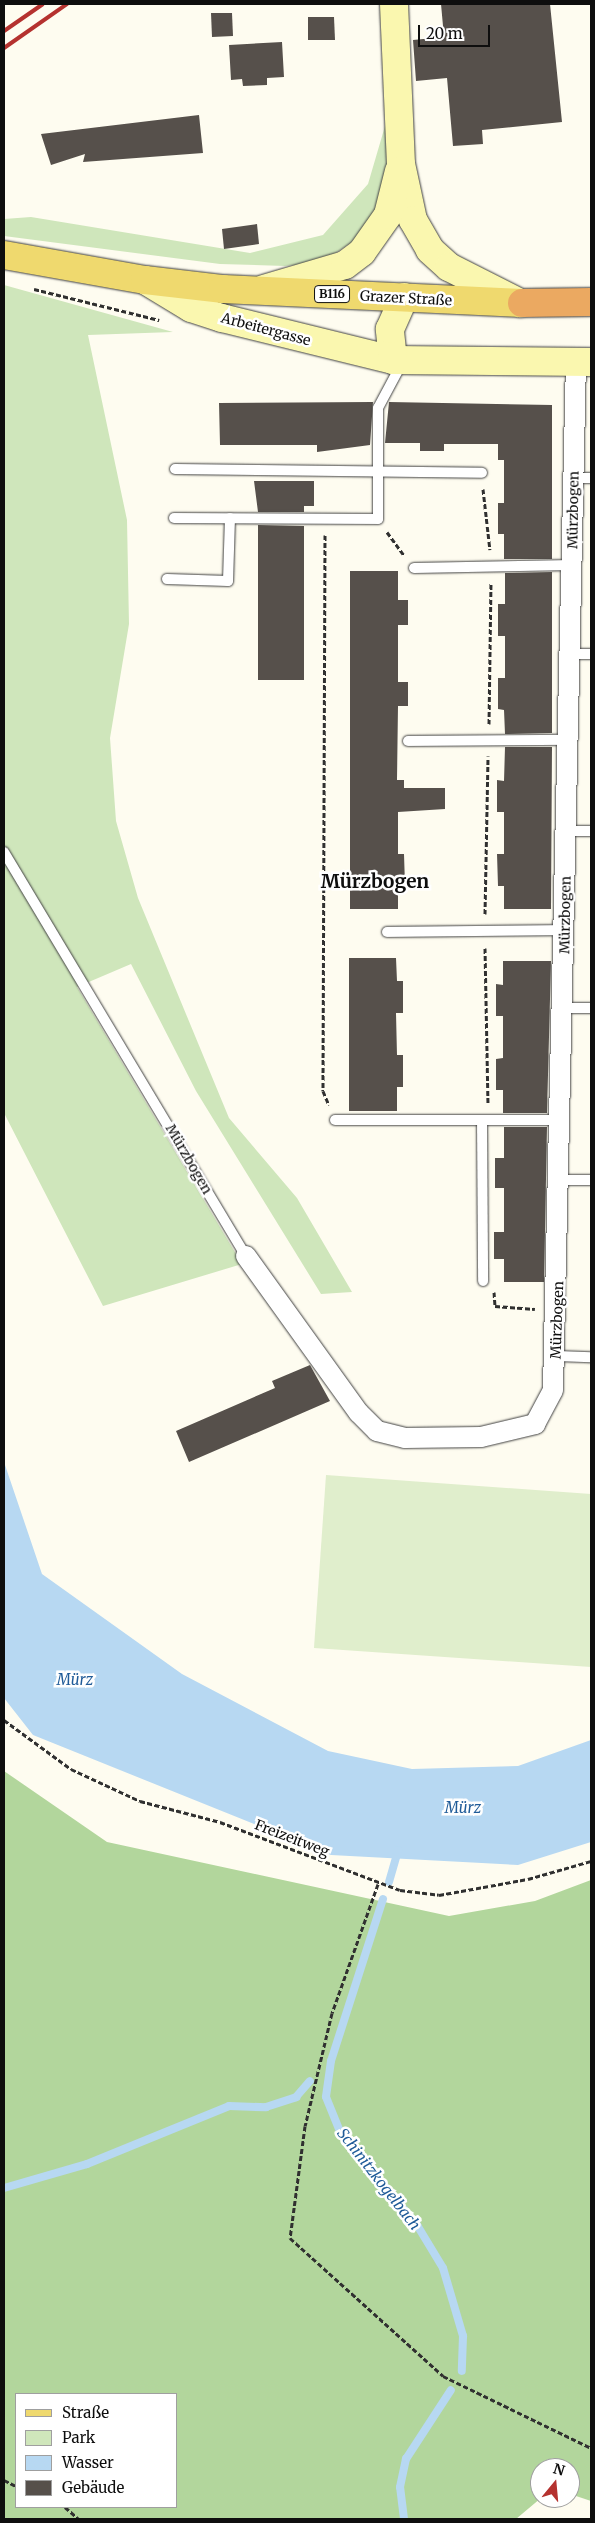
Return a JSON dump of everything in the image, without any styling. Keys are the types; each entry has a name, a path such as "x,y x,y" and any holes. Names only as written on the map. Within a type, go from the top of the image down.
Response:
{"highway":[{"name":"Grazer Straße","path":"522,303 591,302"}],"main road":[{"name":"Grazer Straße","path":"4,255 145,280 259,291 522,303"}],"street":[{"name":"Grazer Straße","path":"394,4 401,164 413,220 430,250 467,279 522,303"},
{"name":"Grazer Straße","path":"259,291 345,265 362,252 388,215 401,164"},
{"name":"Arbeitergasse","path":"145,280 191,308 215,316 398,360 584,362"},
{"path":"398,360 390,329 404,297"},
{"name":"Mürzbogen","path":"246,1256 359,1413 377,1431 449,1440 534,1424 553,1390 557,1356 572,565 582,478 584,362"}],"lane":[{"path":"174,518 378,519 378,408 398,360"},
{"path":"175,470 482,473"},
{"path":"167,579 228,581 230,518"},
{"path":"414,568 572,565"},
{"path":"570,654 591,654"},
{"path":"408,741 568,740"},
{"path":"567,831 591,831"},
{"name":"Mürzbogen","path":"4,852 246,1256"},
{"path":"387,932 565,930"},
{"path":"564,1008 591,1008"},
{"path":"335,1120 562,1120"},
{"path":"483,1281 485,1120"},
{"path":"560,1180 591,1180"},
{"path":"557,1356 591,1357"}],"path":[{"path":"482,473 491,566 485,931 485,1120"},
{"path":"325,518 323,1091 335,1120"},
{"path":"378,519 414,568"},
{"path":"483,1281 493,1280 495,1306 558,1311"},
{"name":"Freizeitweg","path":"4,1720 71,1769 140,1801 220,1822 378,1884 439,1895 528,1879 591,1861"},
{"path":"378,1884 332,2012 305,2126 290,2238 443,2376 591,2448"},
{"path":"66,2508 79,2519"}],"green space":[{"path":"385,126 388,182 381,207 364,234 322,262 285,266 220,264 4,236 4,219 31,217 250,253 323,235 368,184"},
{"path":"4,285 173,332 88,335 127,520 129,624 110,738 116,821 138,898 229,1118 297,1198 352,1292 321,1294 196,1091 131,964 77,987 242,1264 103,1306 4,1113"},
{"path":"326,1475 591,1494 591,1667 314,1648"},
{"path":"4,1771 107,1842 449,1916 535,1901 591,1880 591,2501 580,2497 580,2458 530,2458 530,2507 516,2519 4,2519"}],"water":[{"name":"Mürz","path":"4,1462 42,1574 182,1674 328,1751 412,1769 518,1766 591,1740 591,1842 518,1865 331,1855 33,1735 4,1698"}],"building":[{"path":"441,4 550,4 562,122 482,130 483,144 453,146 447,78 416,81 413,40 444,37"},
{"path":"211,13 232,13 233,36 212,37"},
{"path":"308,17 334,17 335,40 308,40"},
{"path":"282,42 284,77 267,78 267,85 243,86 242,79 231,80 229,45"},
{"path":"199,115 203,153 83,162 85,154 51,165 41,134"},
{"path":"257,224 259,244 224,249 222,229"},
{"path":"373,402 370,445 317,452 317,445 220,445 219,403"},
{"path":"389,402 552,405 552,559 504,559 504,534 498,534 498,503 504,503 504,460 498,460 498,444 444,444 444,451 420,451 420,443 385,443"},
{"path":"254,481 314,481 314,506 304,506 304,512 258,512"},
{"path":"258,525 304,526 304,680 258,680"},
{"path":"350,571 398,571 398,600 408,600 408,625 398,625 398,682 408,682 408,706 398,706 397,780 404,780 404,788 445,788 445,809 398,812 398,854 404,854 405,885 398,885 398,909 350,909"},
{"path":"552,572 552,733 505,734 504,710 498,709 498,678 505,678 505,636 498,636 498,604 505,604 505,573"},
{"path":"505,747 552,747 551,909 504,909 504,886 498,886 497,854 504,854 504,812 497,812 497,780 504,781"},
{"path":"349,958 396,958 397,981 403,981 403,1013 396,1013 397,1055 403,1055 403,1087 397,1087 397,1111 349,1111"},
{"path":"503,961 551,961 547,1113 503,1113 503,1090 496,1090 496,1059 503,1058 503,1016 496,1016 496,984 503,985"},
{"path":"504,1127 547,1127 544,1282 504,1282 504,1259 494,1259 494,1232 504,1232 504,1188 495,1188 495,1158 504,1158"},
{"path":"310,1365 330,1401 189,1462 176,1431 275,1388 272,1381"}],"waterway":[{"name":"Schinitzkogelbach","path":"389,1882 398,1850"},
{"name":"Schinitzkogelbach","path":"383,1899 331,2061 326,2097 341,2134 417,2225 443,2268 463,2336 462,2371"},
{"path":"4,2188 87,2164 229,2106 266,2107 296,2097 310,2081"},
{"name":"Schinitzkogelbach","path":"404,2519 400,2487 406,2459 451,2390"}],"railway":[{"path":"4,31 43,4"},
{"path":"4,48 67,4"}],"district":[{"name":"Mürzbogen","path":"375,882"}]}
